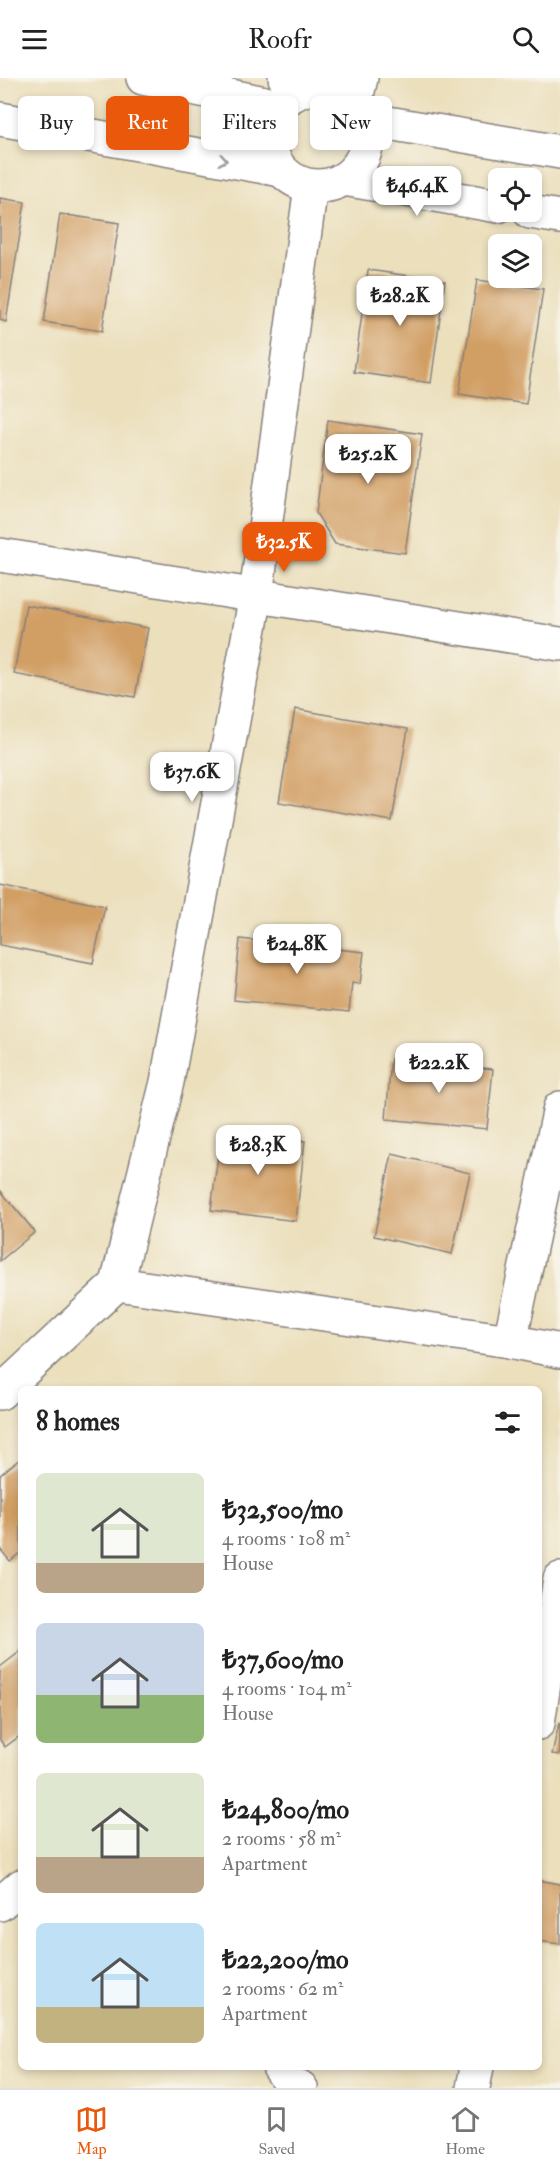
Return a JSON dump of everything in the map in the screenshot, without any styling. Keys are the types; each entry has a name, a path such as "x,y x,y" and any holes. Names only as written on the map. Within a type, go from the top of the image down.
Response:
{"street":[{"path":"143,78 286,93 308,88 325,88 349,96"},
{"path":"286,93 271,121 269,138 272,155 281,170 294,181 311,186 328,186 344,179 357,168 365,150"},
{"path":"392,108 560,152"},
{"path":"0,119 281,170"},
{"path":"344,179 488,204"},
{"path":"0,1393 117,1284 167,1082 256,595 311,186"},
{"path":"542,214 560,217"},
{"path":"0,555 560,644"},
{"path":"510,1341 560,1108"},
{"path":"117,1284 510,1341 560,1351"},
{"path":"542,1697 560,1579"},
{"path":"0,1904 18,1889"},
{"path":"281,2070 293,2087 301,2088"},
{"path":"473,2088 476,2070"}],"building":[{"path":"0,198 25,202 6,322 0,320"},
{"path":"60,214 119,223 102,331 44,322"},
{"path":"368,270 445,281 431,383 354,372"},
{"path":"477,280 488,282 488,288 543,289 526,404 459,394"},
{"path":"328,420 422,434 405,553 335,544 316,513"},
{"path":"26,605 148,628 135,697 14,674"},
{"path":"295,709 408,729 392,821 279,802"},
{"path":"0,885 105,906 93,963 0,945"},
{"path":"240,939 364,952 360,984 352,983 349,1012 234,1000"},
{"path":"391,1059 493,1069 487,1129 386,1119"},
{"path":"221,1131 305,1141 296,1221 211,1210"},
{"path":"392,1154 470,1173 452,1254 374,1236"},
{"path":"0,1190 35,1232 0,1261"},
{"path":"18,1460 18,1554 10,1561 0,1549 0,1475"},
{"path":"18,1653 18,1737 5,1747 0,1740 0,1667"},
{"path":"560,1723 560,1755 552,1754"},
{"path":"542,1881 560,1884 560,1944 542,1942"}]}
